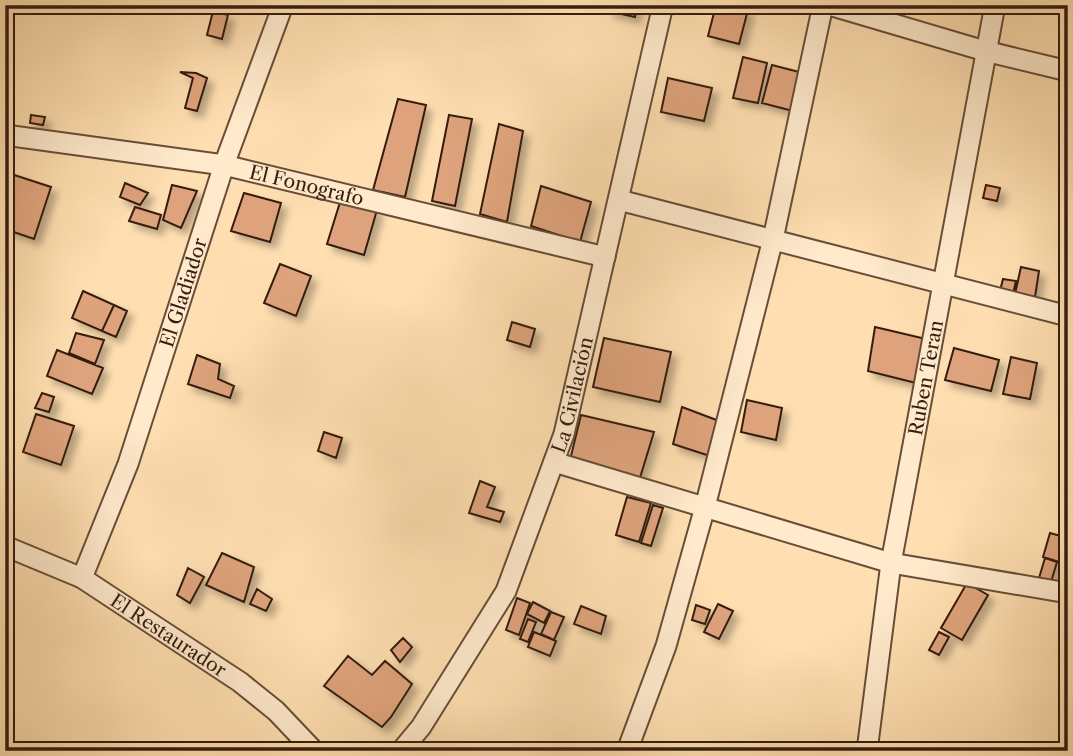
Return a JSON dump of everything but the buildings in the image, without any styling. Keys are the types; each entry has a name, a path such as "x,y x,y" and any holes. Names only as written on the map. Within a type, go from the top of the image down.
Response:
{"street":[{"name":"El Gladiador","path":"82,579 128,464 225,164 283,5"},
{"name":"La Civilación","path":"401,751 421,727 506,591 564,434 663,5"},
{"path":"627,751 666,646 705,507 773,239 823,5"},
{"path":"829,5 985,51 1068,71"},
{"name":"Ruben Teran","path":"867,751 891,563 995,5"},
{"name":"El Fonografo","path":"5,135 225,164 605,257"},
{"path":"619,200 1068,316"},
{"path":"554,461 891,563 1068,593"},
{"name":"El Restaurador","path":"5,546 82,579 240,682 276,711 314,751"}]}
